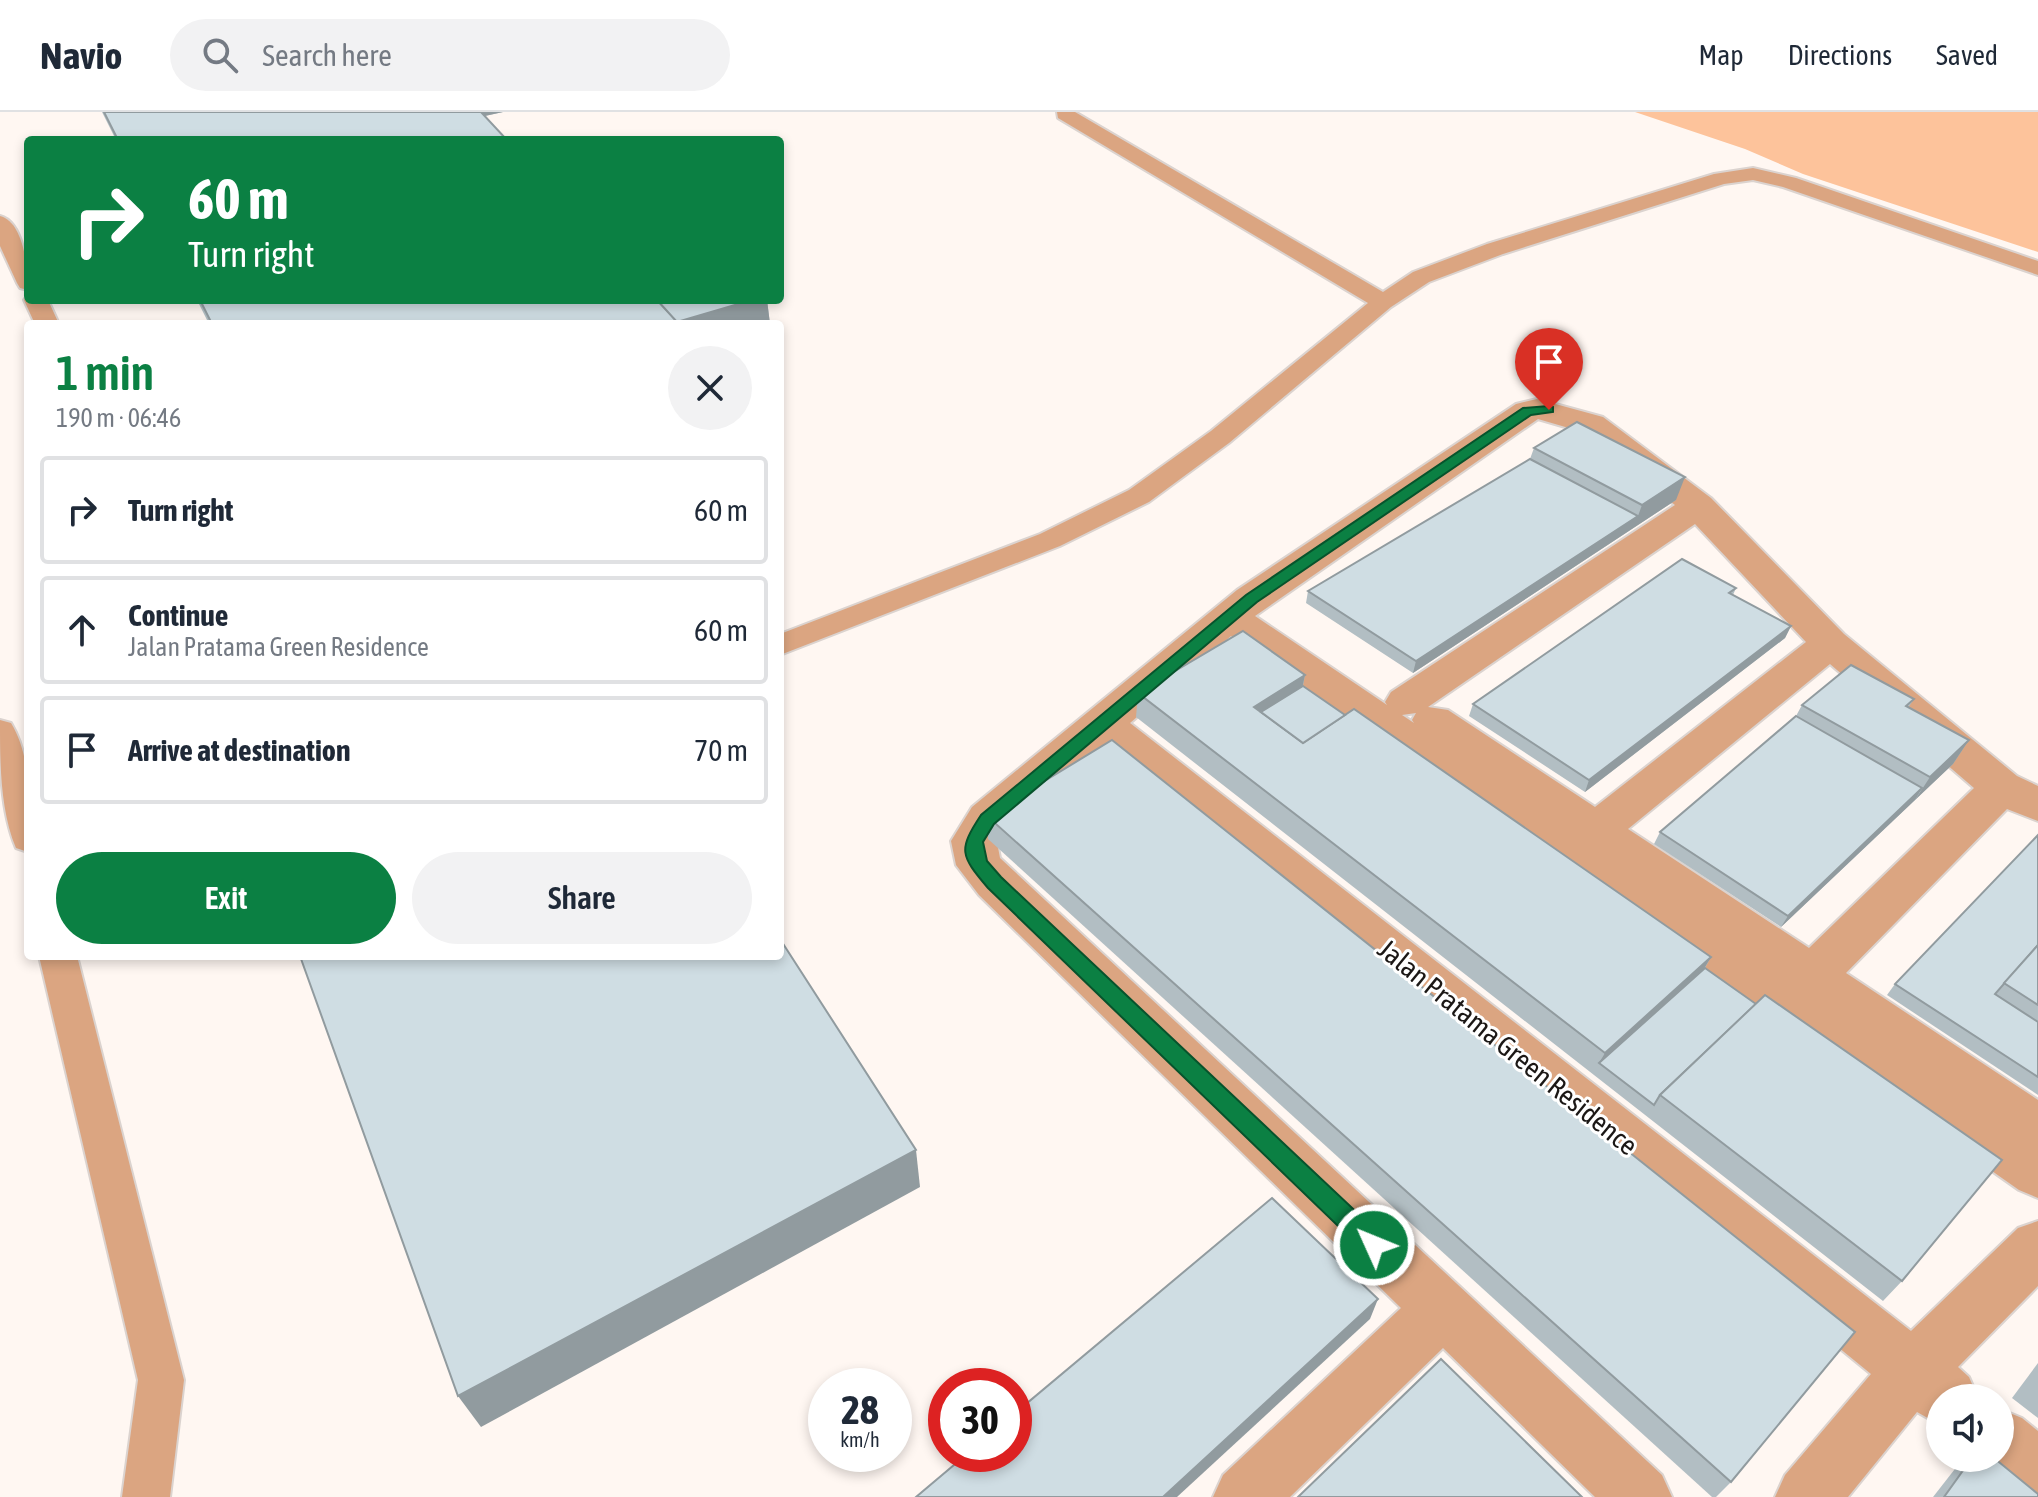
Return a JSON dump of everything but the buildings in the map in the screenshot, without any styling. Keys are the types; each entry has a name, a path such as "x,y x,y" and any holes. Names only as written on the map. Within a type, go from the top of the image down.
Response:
{"street":[{"path":"1640,1497 995,882 979,865 973,851 974,841 988,819 1241,608 1528,411 1537,409 1591,424 1698,506 1830,643 2020,796 1812,976"},
{"path":"1406,702 1698,506"},
{"path":"1241,608 1406,702 2038,1129"},
{"path":"1241,608 2038,1173"},
{"path":"1596,830 1830,643"},
{"name":"Jalan Pratama Green Residence","path":"1104,724 1930,1384"},
{"path":"1930,1384 2038,1247"},
{"path":"1245,1497 1442,1309"},
{"path":"1807,1497 1926,1388"},
{"path":"2014,1451 2038,1470"}],"lane":[{"path":"1065,114 1383,302"},
{"path":"784,643 1050,540 1139,496 1220,437 1383,302 1421,277 1495,249 1738,175 1753,174 1789,182 2038,268"},
{"path":"0,222 24,274"},
{"path":"0,731 24,824"},
{"path":"59,960 161,1380 146,1497"}],"shaded area":[{"path":"1635,112 2038,112 2038,252 1803,174 1745,149"}],"route":[{"path":"1374,1245 995,882 979,865 973,851 974,841 988,819 1251,599 1528,411 1549,410"}]}
